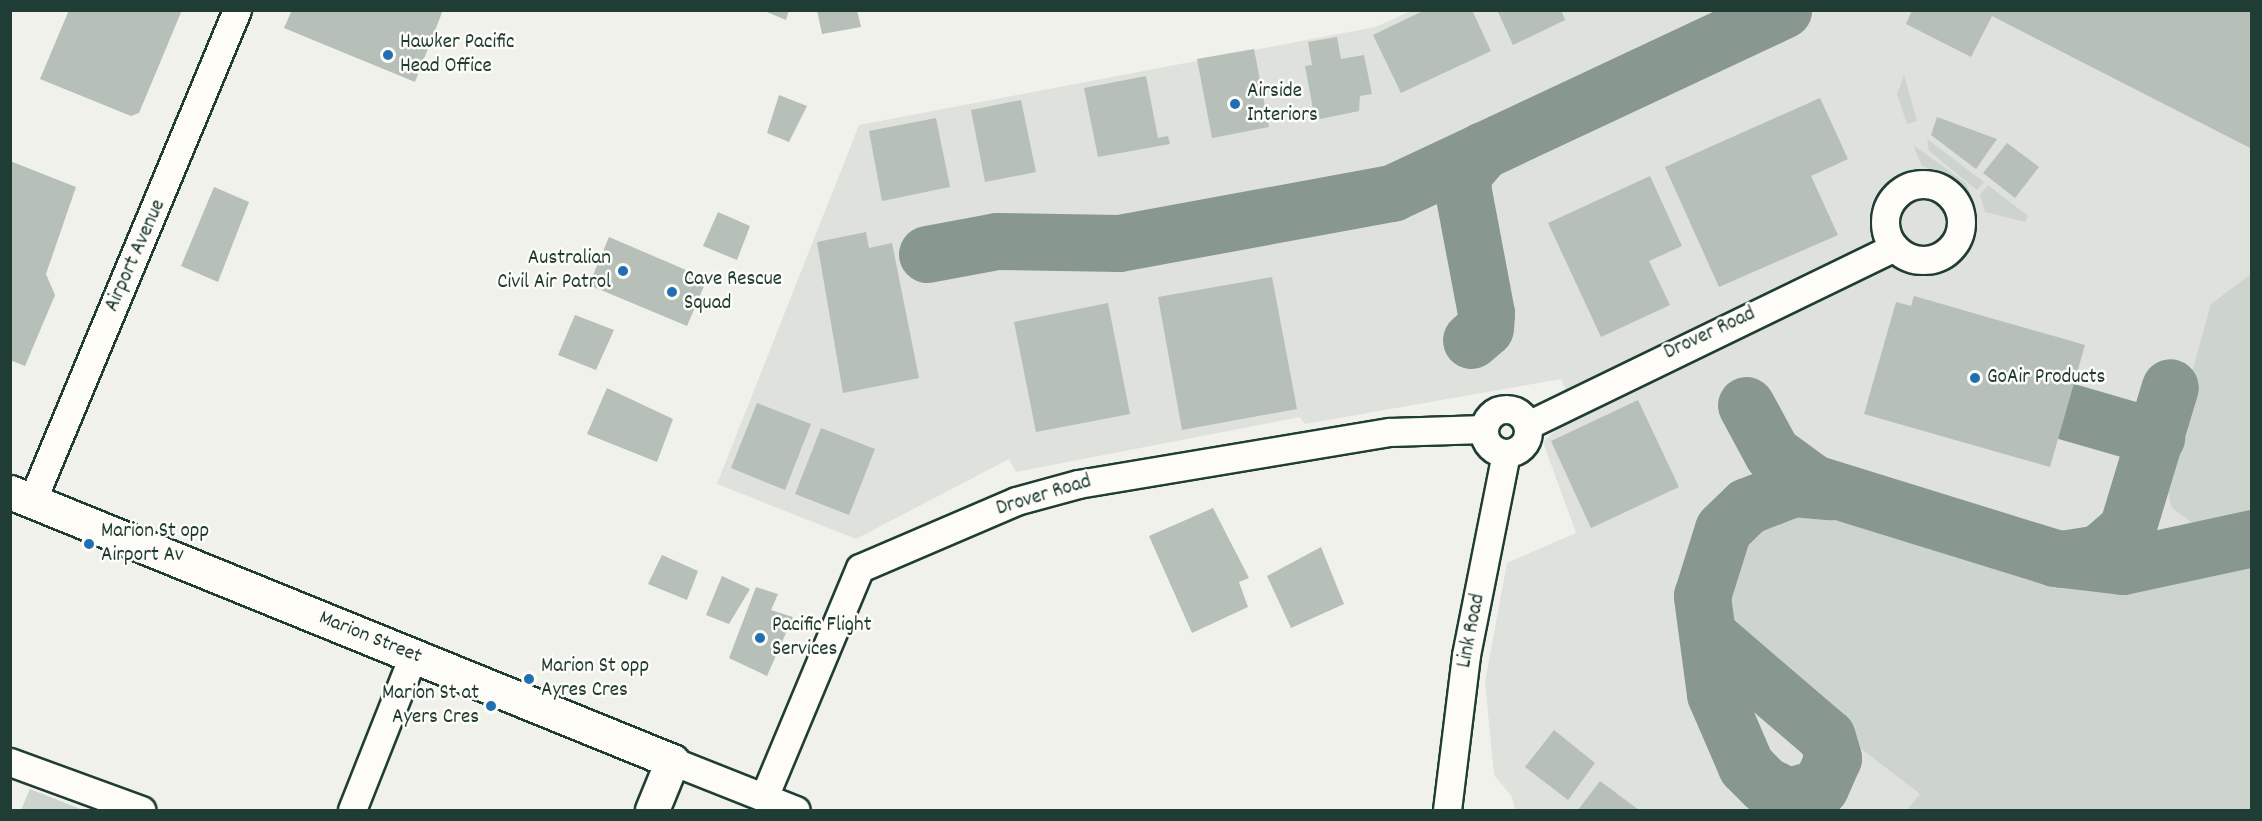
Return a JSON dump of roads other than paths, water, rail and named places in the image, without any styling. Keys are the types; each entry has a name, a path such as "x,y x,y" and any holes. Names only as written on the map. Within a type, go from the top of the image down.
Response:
{"main road":[{"name":"Marion Street","path":"21,497 672,761"},
{"path":"652,810 672,761"}],"street":[{"name":"Airport Avenue","path":"21,497 237,10"},
{"name":"Drover Road","path":"1528,425 1894,246"},
{"path":"1504,409 1518,412 1528,425 1524,444 1506,453 1488,442 1484,429 1490,415 1504,409"},
{"name":"Drover Road","path":"764,797 860,568 1016,501 1099,479 1390,432 1484,429"},
{"name":"Link Road","path":"1447,810 1466,655 1506,453"},
{"path":"352,810 413,656"},
{"name":"Marion Street","path":"672,761 796,810"},
{"path":"10,762 141,810"}],"place":[{"name":"Hawker Pacific Head Office","path":"388,55"},
{"name":"Airside Interiors","path":"1235,104"},
{"name":"Australian Civil Air Patrol","path":"623,271"},
{"name":"Cave Rescue Squad","path":"672,292"},
{"name":"GoAir Products","path":"1975,378"},
{"name":"Marion St opp Airport Av","path":"89,544"},
{"name":"Pacific Flight Services","path":"760,638"},
{"name":"Marion St opp Ayres Cres","path":"529,679"},
{"name":"Marion St at Ayers Cres","path":"491,706"}]}
